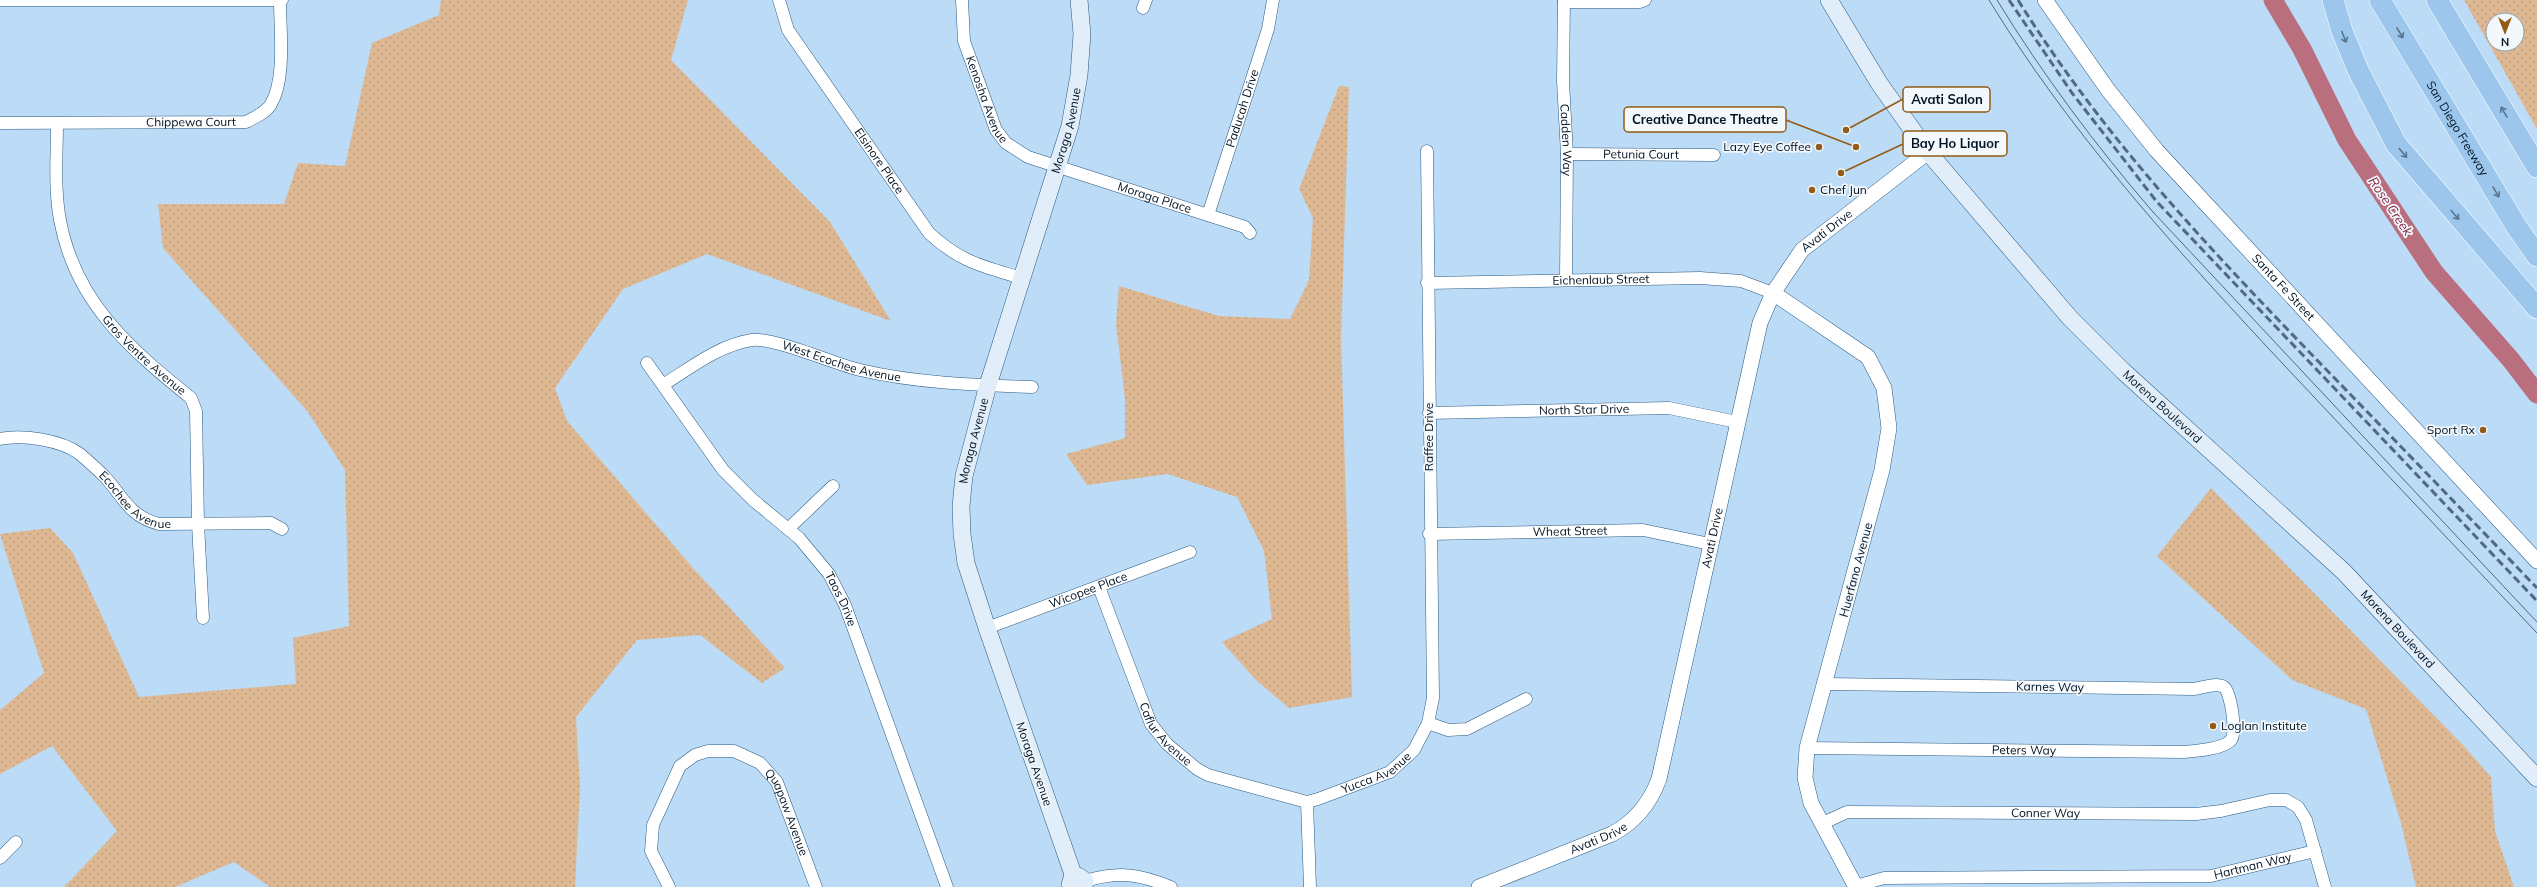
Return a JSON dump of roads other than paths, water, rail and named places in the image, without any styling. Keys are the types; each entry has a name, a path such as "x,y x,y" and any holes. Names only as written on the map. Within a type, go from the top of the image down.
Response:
{"highway":[{"path":"2333,0 2342,31 2358,70 2396,144 2537,308"},
{"name":"San Diego Freeway","path":"2380,0 2516,226 2537,256"},
{"path":"2440,3 2537,167"}],"main road":[{"name":"Moraga Avenue","path":"1075,884 986,628 966,563 962,534 961,506 964,476 988,385 1070,126 1079,75 1082,34 1078,0"},
{"name":"Morena Boulevard","path":"1829,0 1879,83 1928,152 2070,318 2123,371 2344,572 2537,778"}],"street":[{"path":"0,0 281,0"},
{"name":"Chippewa Court","path":"0,123 246,122 257,116 270,105 279,86 281,0"},
{"name":"Elsinore Place","path":"778,0 788,30 929,233 944,246 967,261 1021,278"},
{"name":"Kenosha Avenue","path":"962,0 964,41 996,130 1006,143 1028,157 1057,166"},
{"name":"Paducah Drive","path":"1208,215 1268,28 1273,0"},
{"path":"1564,1 1640,2 1645,0"},
{"name":"Santa Fe Street","path":"2045,0 2108,90 2157,151 2537,561"},
{"name":"Cadden Way","path":"1564,1 1563,81 1567,154 1566,280"},
{"name":"Gros Ventre Avenue","path":"57,123 57,195 60,221 71,259 94,303 123,340 191,398 196,411 198,524 203,618"},
{"name":"Raffee Drive","path":"1427,152 1427,283 1430,413 1429,534 1433,698 1428,723"},
{"name":"Avati Drive","path":"1479,887 1612,834 1628,825 1641,811 1660,779 1710,544 1760,323 1773,293 1802,250 1928,152"},
{"name":"Petunia Court","path":"1567,154 1714,155"},
{"name":"Moraga Place","path":"1057,166 1245,227 1250,233"},
{"name":"Eichenlaub Street","path":"1427,283 1700,278 1741,281 1773,293"},
{"name":"Huerfano Avenue","path":"1773,293 1868,357 1884,388 1889,428 1882,470 1826,684 1807,748 1805,778 1810,803 1823,823 1856,887"},
{"name":"West Ecochee Avenue","path":"663,384 726,347 753,340 770,342 860,370 937,383 1032,387"},
{"name":"Taos Drive","path":"647,363 723,470 753,500 799,538 829,574 846,605 947,887"},
{"name":"North Star Drive","path":"1430,413 1669,408 1737,422"},
{"name":"Ecochee Avenue","path":"0,439 10,437 42,439 79,453 105,478 133,512 159,524 270,523 282,529"},
{"path":"788,529 833,486"},
{"name":"Wheat Street","path":"1429,534 1643,530 1710,544"},
{"name":"Wicopee Place","path":"986,628 1190,552"},
{"name":"Caflur Avenue","path":"1099,587 1151,724 1167,744 1197,769 1208,775 1307,802"},
{"name":"Karnes Way","path":"1826,684 2194,689 2217,685 2224,687 2230,695 2233,734"},
{"path":"1428,723 1448,730 1467,729 1526,699"},
{"name":"Yucca Avenue","path":"1307,802 1390,772 1414,750 1428,723"},
{"name":"Peters Way","path":"1807,748 2184,752 2204,751 2227,743 2233,734"},
{"name":"Quapaw Avenue","path":"669,887 650,851 653,826 675,774 680,766 695,755 708,751 734,751 760,763 777,782 816,887"},
{"name":"Conner Way","path":"1823,823 1847,812 2196,814 2221,811 2270,800 2286,800 2298,807 2306,820 2325,887"},
{"path":"1307,802 1310,887"},
{"path":"0,858 16,842"},
{"name":"Hartman Way","path":"1856,887 1884,878 2212,876 2315,851"},
{"path":"1075,884 1104,875 1127,874 1148,878 1171,887"}],"waterway":[{"name":"Rose Creek","path":"2273,0 2302,49 2347,140 2434,272 2511,360 2537,394"}],"tram line":[{"path":"1989,0 2051,93 2155,223 2268,348 2537,633"},
{"path":"1997,0 2071,109 2111,162 2153,212 2537,622"}],"railway":[{"path":"2009,0 2072,93 2157,202 2537,601"},
{"path":"2018,0 2084,97 2157,187 2234,273 2537,588"}],"place":[{"name":"Avati Salon","path":"1846,130"},
{"name":"Lazy Eye Coffee","path":"1819,147"},
{"name":"Creative Dance Theatre","path":"1856,147"},
{"name":"Bay Ho Liquor","path":"1841,173"},
{"name":"Chef Jun","path":"1812,190"},
{"name":"Sport Rx","path":"2483,430"},
{"name":"Loglan Institute","path":"2213,726"}]}
